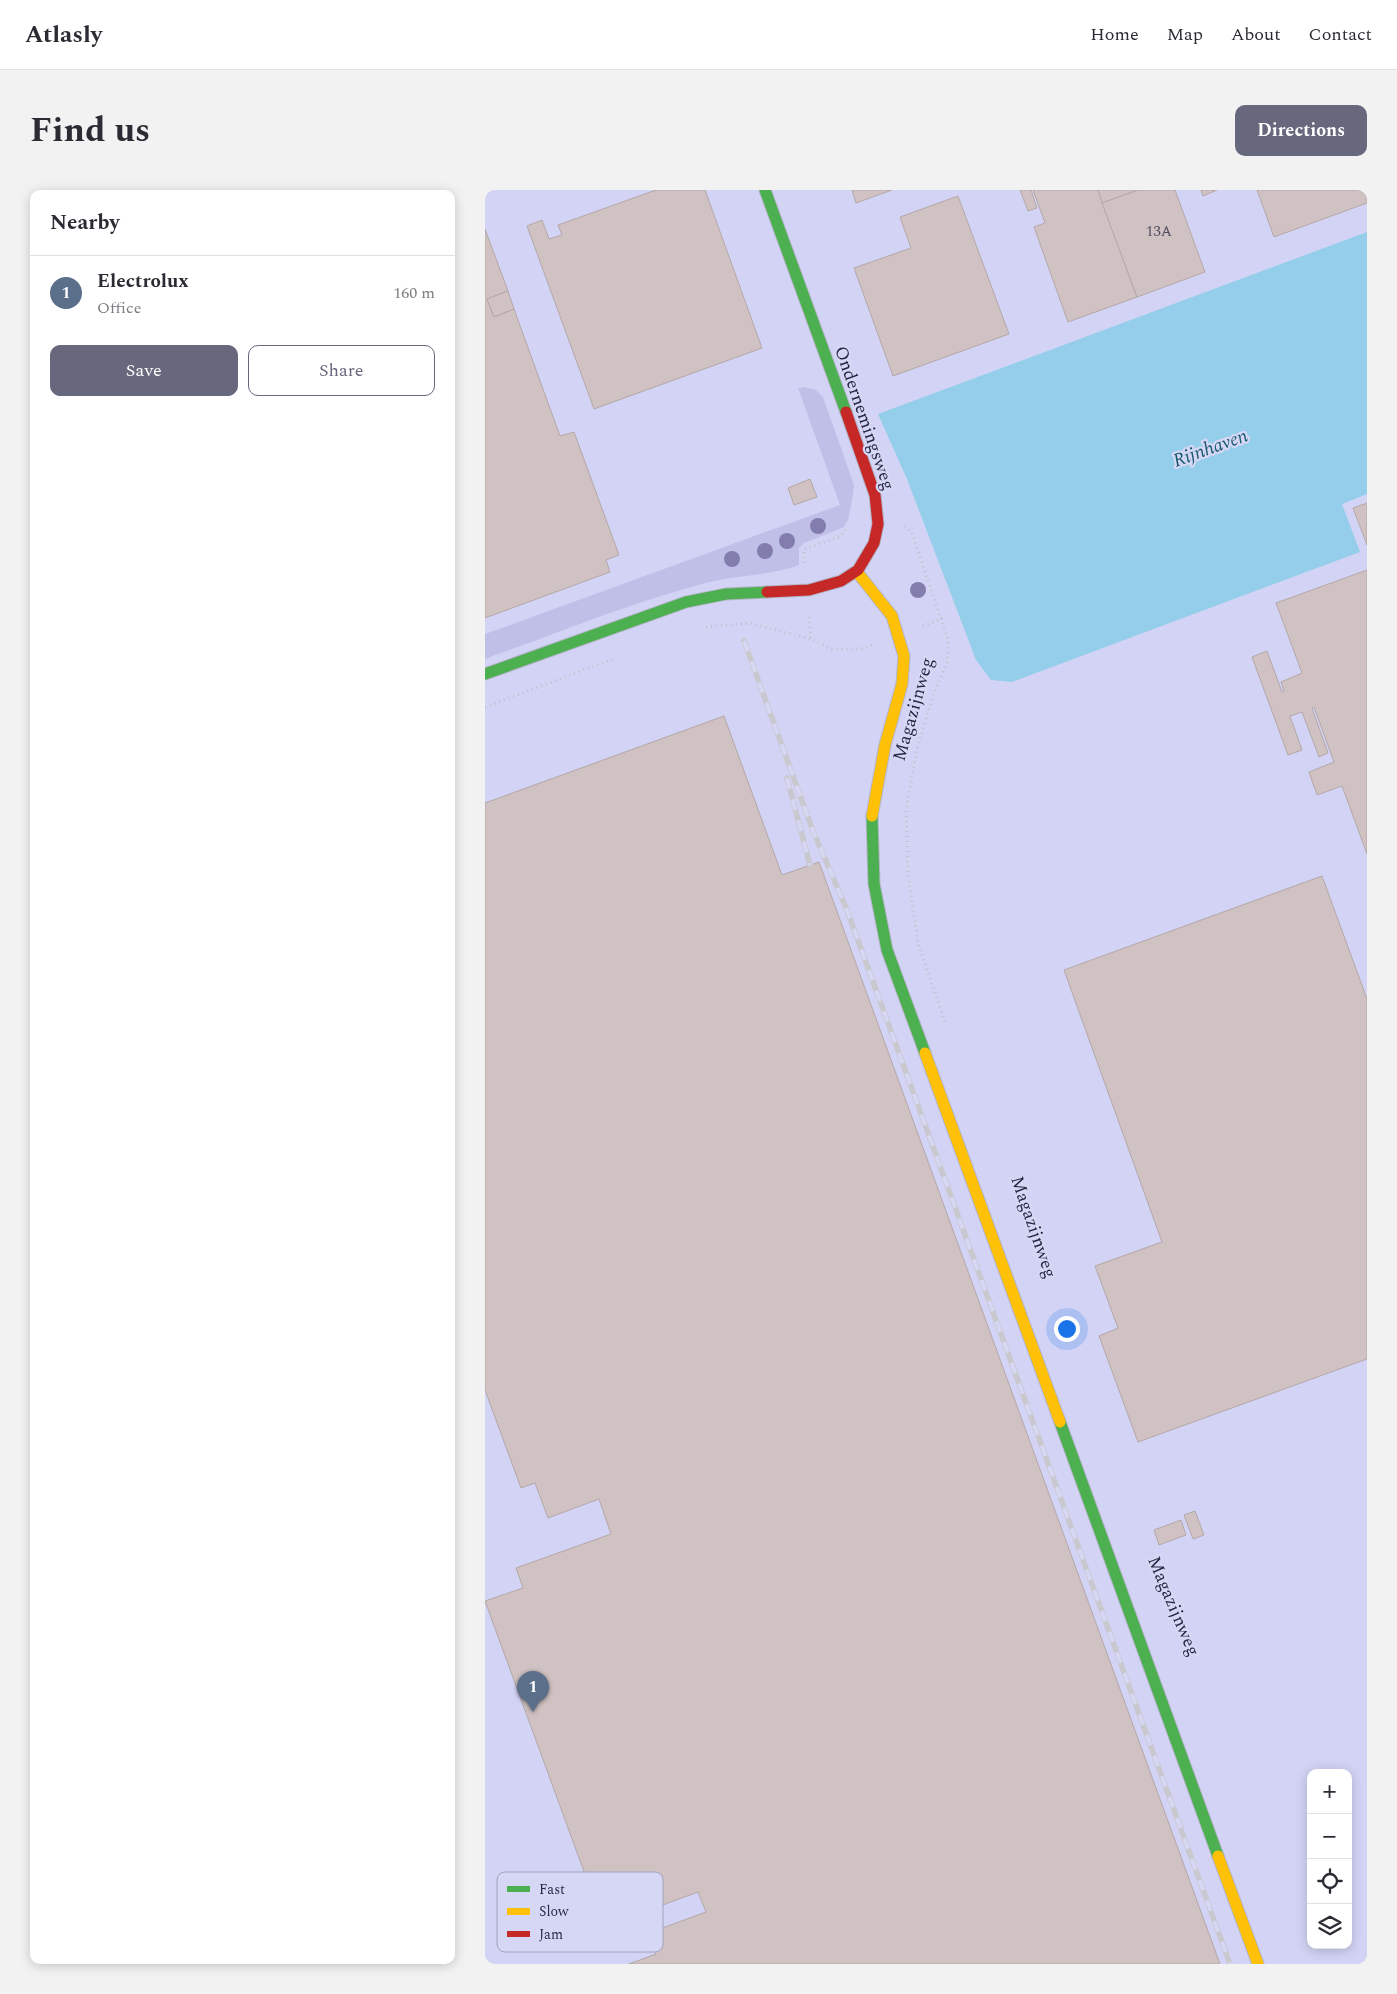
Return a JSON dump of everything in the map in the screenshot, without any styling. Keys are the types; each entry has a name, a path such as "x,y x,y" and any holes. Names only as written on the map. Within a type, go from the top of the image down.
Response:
{"street":[{"name":"Ondernemingsweg","path":"485,674 666,608 724,594 764,591 807,592 835,585 857,572 870,553 877,535 879,520 876,498 867,467 765,190"},
{"name":"Magazijnweg","path":"857,572 892,616 904,656 902,684 885,745 872,816 875,884 887,950 1258,1964"}],"path":[{"name":"Magazijnweg","path":"900,522 912,534 943,618 948,640 947,664 933,694 917,749 906,810 908,875 918,943 947,1026"},
{"path":"704,628 750,623 811,639 831,649 861,649 943,618"},
{"path":"485,707 622,656"}],"shaded area":[{"name":"Rijnhaven","path":"485,190 1367,190 1367,1964 485,1964"},
{"path":"804,387 816,390 823,397 854,485 848,520 844,527 804,543 799,548 799,565 788,569 714,581 647,600 485,659 485,634 840,505 798,388"}],"water":[{"path":"1367,232 1367,494 1342,504 1360,552 1012,682 991,680 976,660 907,479 878,414"}],"building":[{"path":"656,190 705,190 762,348 594,409 527,226 542,220 549,239 562,235 558,225"},
{"path":"852,190 892,190 856,203"},
{"path":"1020,190 1031,190 1037,208 1028,211"},
{"path":"1033,190 1098,190 1137,297 1068,322 1034,227 1045,223"},
{"path":"1098,190 1138,190 1102,203"},
{"path":"1138,190 1175,190 1205,272 1137,297 1102,203"},
{"path":"1201,190 1217,190 1203,196"},
{"path":"1257,190 1367,190 1367,203 1274,237"},
{"path":"958,196 1009,334 893,376 854,268 911,248 900,217"},
{"path":"485,229 508,291 487,299 494,317 514,309 560,436 574,432 619,555 606,560 610,572 485,618"},
{"path":"508,291 514,309 494,317 487,299"},
{"path":"810,479 817,497 794,505 788,488"},
{"path":"1367,503 1367,545 1353,508"},
{"path":"1367,570 1367,854 1342,786 1317,795 1309,772 1334,762 1314,707 1312,708 1328,753 1319,757 1302,712 1290,716 1302,750 1288,755 1252,657 1267,651 1282,692 1284,691 1281,682 1302,673 1276,603"},
{"path":"724,716 782,875 819,862 1220,1964 629,1964 656,1954 655,1952 663,1952 663,1928 706,1912 698,1892 663,1905 663,1872 584,1872 485,1601 523,1588 516,1568 611,1534 599,1499 548,1518 535,1483 521,1488 485,1390 485,803"},
{"path":"1322,876 1367,999 1367,1359 1138,1442 1099,1336 1118,1328 1095,1266 1162,1242 1064,970"},
{"path":"1195,1511 1204,1535 1193,1539 1184,1515"},
{"path":"1181,1520 1186,1535 1159,1545 1154,1530"}],"railway":[{"path":"744,641 813,831 847,910 1230,1964"},
{"path":"787,778 810,865"}],"traffic: fast":[{"path":"765,190 846,412"},
{"path":"485,674 686,602 726,594 767,592"},
{"path":"872,816 874,884 887,950 925,1053"},
{"path":"1060,1422 1218,1856"}],"traffic: slow":[{"path":"857,572 892,616 904,656 902,684 885,745 872,816"},
{"path":"925,1053 1060,1422"},
{"path":"1218,1856 1258,1964"}],"traffic: jam":[{"path":"767,592 809,590 841,581 858,570 874,543 878,524 875,495 846,412"}],"place":[{"name":"Electrolux","path":"533,1712"}]}
